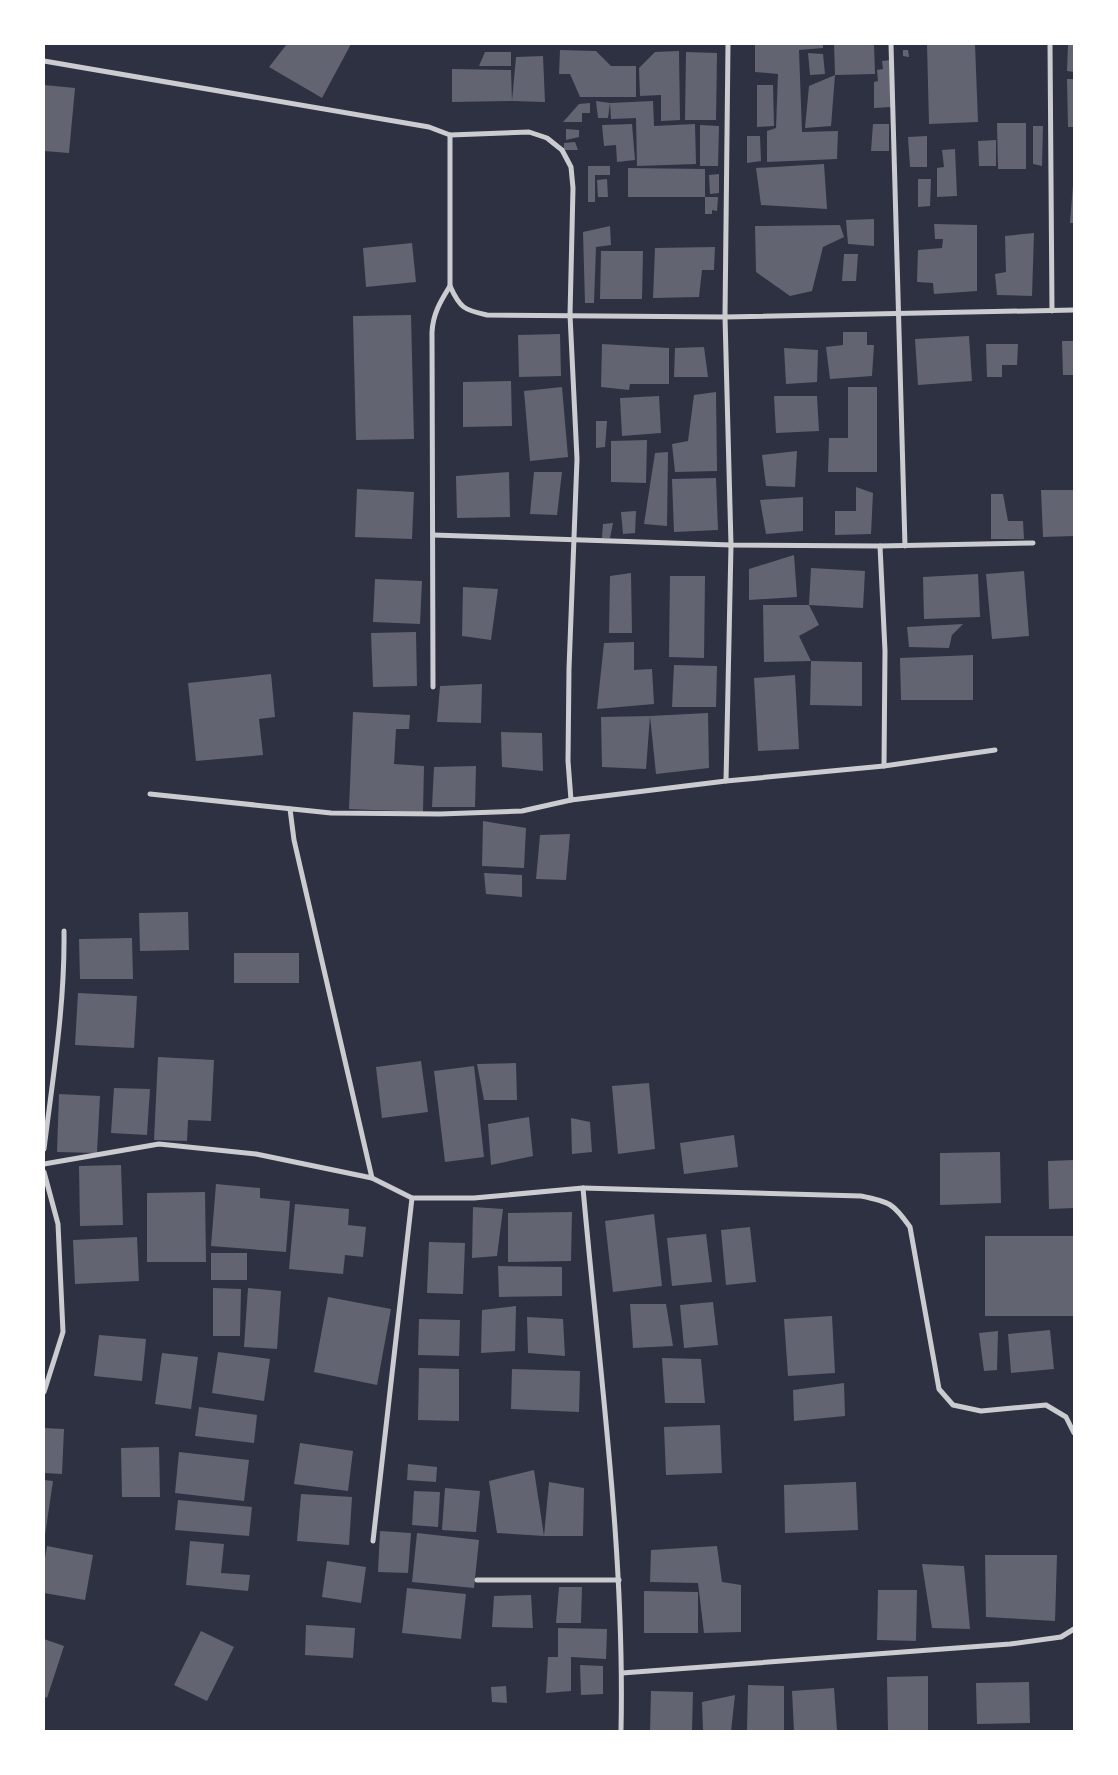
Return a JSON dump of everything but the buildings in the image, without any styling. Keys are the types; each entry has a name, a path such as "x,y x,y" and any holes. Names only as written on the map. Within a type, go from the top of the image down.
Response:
{"street":[{"path":"726,781 732,545 725,317 728,44"},
{"path":"891,44 905,546"},
{"path":"1050,44 1052,311"},
{"path":"44,62 429,127 450,136 529,132 547,138 562,150 572,167 570,315 577,459 573,539 568,752 571,800"},
{"path":"450,136 450,286 458,303 467,310 487,314 725,317 898,316 1074,310"},
{"path":"433,687 433,317 438,303 450,286"},
{"path":"433,535 732,545 905,546 1033,543"},
{"path":"880,546 885,652 884,766"},
{"path":"150,794 331,813 440,814 522,811 571,800 726,781 884,766 995,750"},
{"path":"290,808 294,840 372,1178"},
{"path":"44,1149 60,1032 64,978 64,931"},
{"path":"44,1164 159,1144 256,1154 372,1178 412,1198 474,1198 583,1188 861,1196 888,1202 910,1227 939,1389 953,1405 981,1410 1046,1405 1066,1416 1074,1433"},
{"path":"44,1172 58,1224 63,1332 47,1388 44,1392"},
{"path":"583,1188 619,1580 622,1673 621,1731"},
{"path":"373,1540 412,1198"},
{"path":"477,1580 619,1580"},
{"path":"622,1673 1010,1644 1061,1637 1074,1629"}]}
